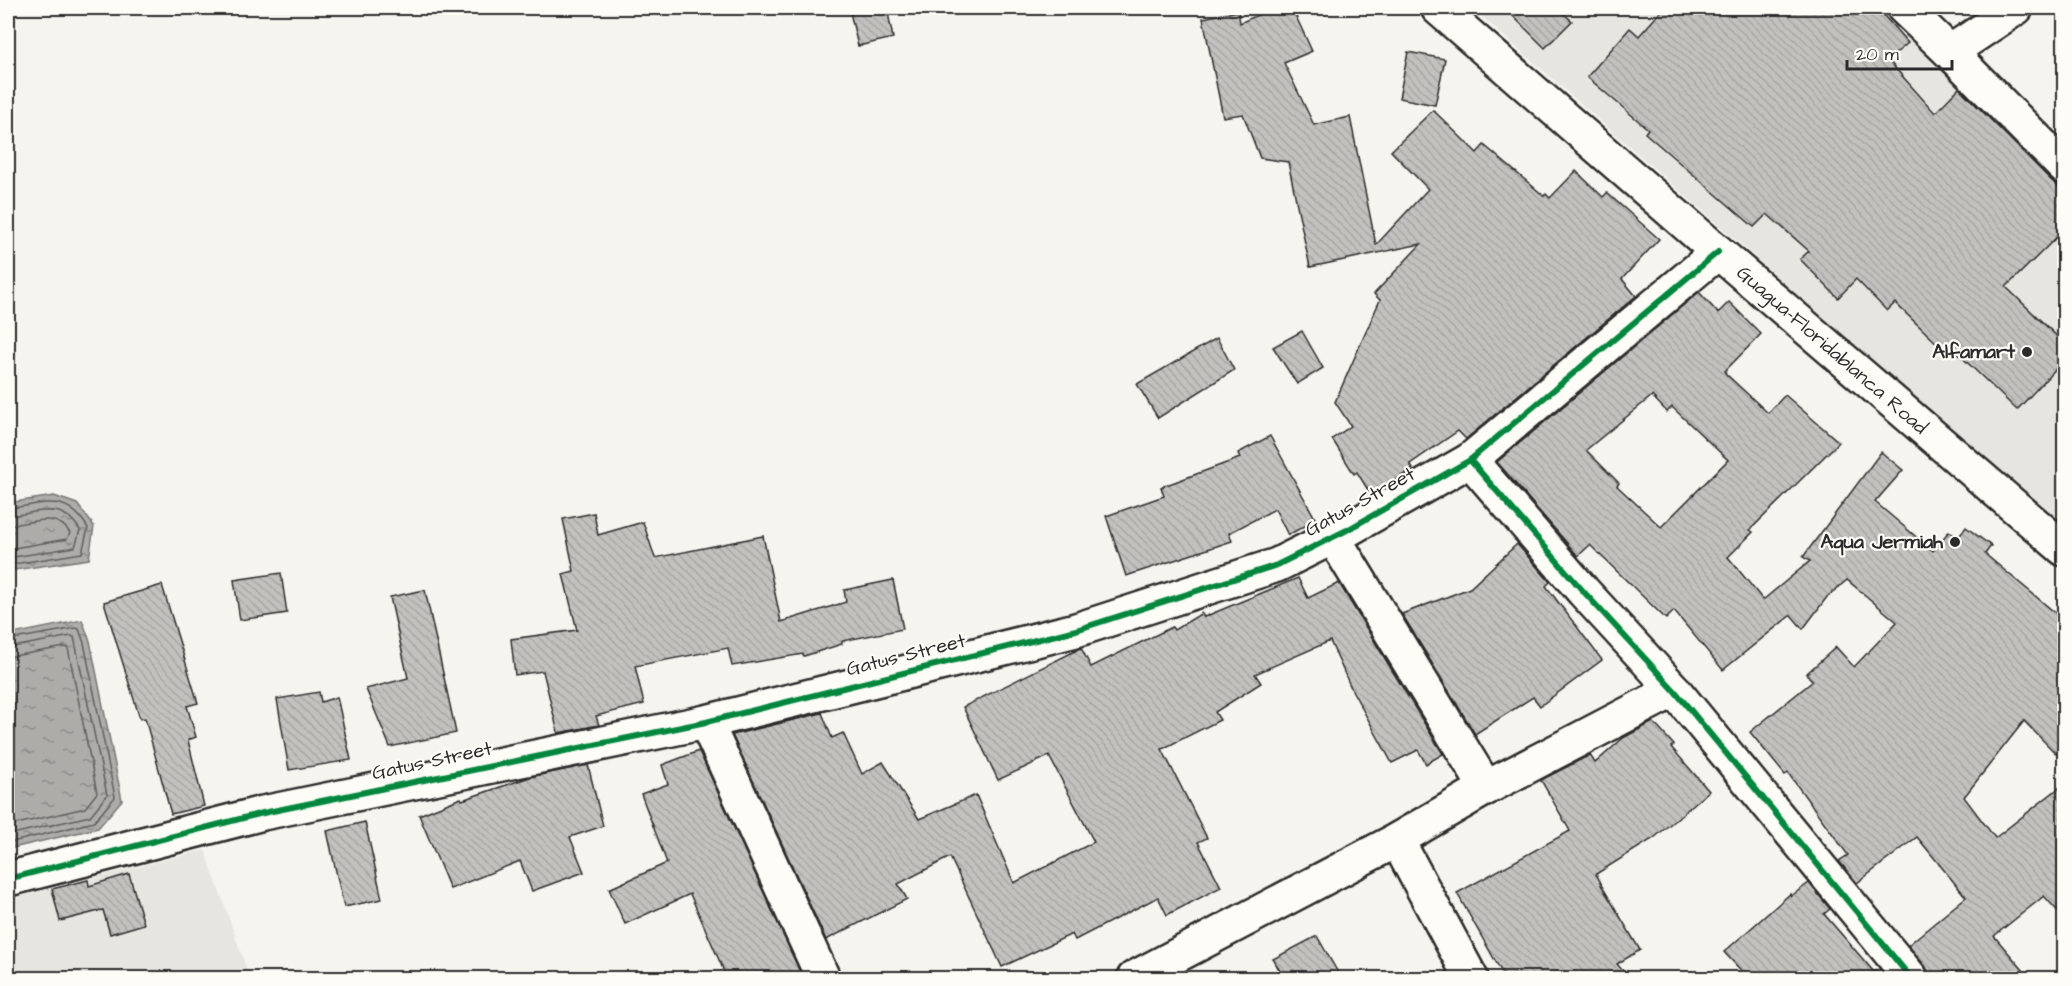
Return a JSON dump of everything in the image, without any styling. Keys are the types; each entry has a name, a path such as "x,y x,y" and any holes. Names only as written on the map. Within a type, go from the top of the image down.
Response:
{"street":[{"name":"Guagua-Floridablanca Road","path":"1438,8 2064,549"},
{"path":"1904,8 2064,167"},
{"path":"1950,52 2016,8"},
{"name":"Gatus Street","path":"8,879 263,813 706,722 1076,630 1277,565 1333,537 1470,460 1718,252"},
{"path":"1470,460 1583,591 1674,690 1911,978"},
{"path":"1333,537 1486,788"},
{"path":"1134,978 1396,840 1486,788 1674,690"},
{"path":"706,722 824,978"},
{"path":"1396,840 1471,978"}],"shaded area":[{"path":"1472,8 1890,8 2064,181 2064,529"},
{"path":"205,850 250,978 8,978 8,899"}],"water":[{"path":"54,496 77,504 94,526 89,559 8,571 8,503"},
{"path":"82,620 90,641 122,800 98,828 8,849 8,635"}],"building":[{"path":"849,8 887,8 893,38 858,46"},
{"path":"1273,8 1292,8 1312,51 1284,63 1314,125 1350,117 1376,245 1428,189 1391,151 1433,110 1477,153 1484,145 1544,196 1546,194 1550,198 1576,171 1603,197 1607,193 1659,239 1622,279 1636,296 1466,439 1458,431 1410,464 1413,469 1371,495 1357,472 1354,474 1332,439 1351,426 1335,402 1380,300 1374,294 1421,244 1310,267 1288,162 1260,158 1243,114 1223,117 1203,18 1238,11 1240,23"},
{"path":"1505,8 1558,8 1572,21 1545,48"},
{"path":"1664,8 1877,8 1908,43 1888,60 1935,113 1959,88 2064,192 2064,230 2006,287 2064,343 2064,360 2017,410 1949,345 1944,350 1895,303 1887,311 1856,279 1838,298 1800,259 1809,251 1767,214 1754,227 1645,133 1648,129 1587,77 1630,28 1639,36"},
{"path":"1408,52 1445,59 1435,105 1399,98"},
{"path":"1699,292 1718,313 1729,302 1761,334 1725,371 1726,374 1768,413 1785,395 1839,442 1750,530 1753,532 1728,557 1763,600 1810,561 1803,557 1881,452 1903,470 1875,502 1933,551 1949,531 1958,538 1966,527 1991,546 1985,554 2064,620 2064,762 2024,721 1964,797 1995,838 2064,784 2064,918 2044,896 1994,936 2030,978 1929,978 1926,967 1908,945 1966,897 1917,837 1857,883 1839,861 1848,855 1788,773 1785,775 1750,732 1813,681 1806,674 1836,647 1854,667 1897,622 1847,580 1827,597 1803,629 1791,615 1723,670 1674,611 1666,619 1590,545 1578,556 1497,462","holes":["1652,396 1667,412 1672,407 1728,460 1661,527 1617,486 1619,483 1586,450"]},
{"path":"1302,331 1323,368 1297,384 1273,347"},
{"path":"1217,338 1234,370 1158,418 1137,384"},
{"path":"1270,436 1316,520 1288,535 1275,509 1229,533 1232,541 1126,576 1106,516 1164,496 1161,487 1240,458 1238,453"},
{"path":"594,513 598,535 643,522 655,558 763,536 781,622 846,602 844,590 893,580 903,629 842,641 842,644 804,656 803,654 732,666 728,648 635,666 644,704 596,716 599,725 558,733 543,671 515,675 511,639 577,630 563,574 574,571 563,519"},
{"path":"1517,544 1550,582 1546,586 1602,660 1540,706 1533,697 1475,734 1402,614 1470,588"},
{"path":"281,573 287,613 240,620 234,580"},
{"path":"1298,578 1308,598 1339,583 1443,754 1426,764 1418,750 1392,763 1352,690 1330,641 1255,674 1261,683 1215,712 1220,720 1162,749 1207,838 1198,842 1221,887 1167,915 1158,897 1075,940 1072,934 1002,967 950,857 898,884 907,899 826,940 732,735 822,713 832,738 843,733 862,774 883,762 919,819 976,795 1014,883 1094,842 1049,756 998,780 963,707 1081,648 1091,667 1172,627 1174,630 1202,613 1204,617"},
{"path":"162,585 198,703 187,706 196,737 188,740 204,806 171,814 145,718 140,719 104,602"},
{"path":"425,590 456,733 390,747 366,689 408,678 390,597"},
{"path":"319,692 321,702 337,697 351,760 289,770 277,699"},
{"path":"1653,722 1674,745 1671,747 1709,791 1654,838 1596,874 1640,950 1617,964 1629,978 1505,978 1457,893 1570,831 1541,780 1590,755 1595,763 1623,738"},
{"path":"699,751 803,978 727,978 690,894 625,924 609,889 667,863 641,794 668,784 662,765"},
{"path":"588,765 603,826 570,837 584,872 532,891 520,861 450,889 419,815 461,798 462,800 530,777"},
{"path":"365,822 382,899 344,907 327,831"},
{"path":"129,874 144,924 110,934 103,910 60,921 52,889 88,880 89,886"},
{"path":"1809,883 1830,909 1824,914 1874,972 1879,969 1887,978 1748,978 1724,952 1790,894 1791,896"},
{"path":"1317,936 1341,978 1284,978 1273,959"}],"cycle path":[{"path":"8,879 263,813 706,722 1076,630 1277,565 1347,530 1470,460 1718,252"},
{"path":"1470,460 1583,591 1674,690 1911,978"}],"place":[{"name":"Alfamart","path":"2027,352"},
{"name":"Aqua Jermiah","path":"1955,542"}]}
